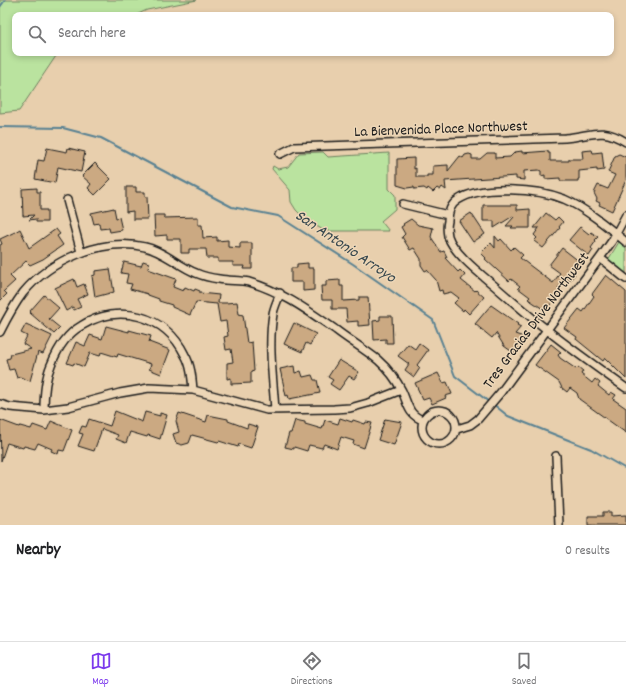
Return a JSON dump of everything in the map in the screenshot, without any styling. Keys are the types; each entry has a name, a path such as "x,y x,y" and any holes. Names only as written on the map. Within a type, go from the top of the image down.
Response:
{"street":[{"name":"La Bienvenida Place Northwest","path":"280,154 294,148 565,138 603,133 615,135 626,142"},
{"path":"626,242 580,208 564,199 543,192 522,190 485,191 470,194 457,200 452,205 448,215 448,236 451,243 472,266 547,330 626,388"},
{"path":"67,200 81,252"},
{"path":"403,204 448,215"},
{"name":"Tres Gracias Drive Northwest","path":"424,420 422,426 423,432 428,441 441,445 447,443 455,435 457,429 470,425 478,419 501,392 600,258 616,234 626,215"},
{"path":"0,332 24,292 40,276 58,264 81,252 114,244 130,244 146,247 161,253 178,265 195,273 218,279 248,282 280,293 379,361 392,375 401,390 410,412 416,418 424,420 432,412 438,410 444,411 453,418 457,429"},
{"path":"600,258 626,279"},
{"path":"275,410 271,339 274,312 280,293"},
{"path":"44,410 46,379 58,350 68,337 79,327 95,319 112,314 131,315 148,319 161,326 171,334 185,355 191,373 193,390"},
{"path":"0,404 10,407 44,410 68,407 120,393 149,388 193,390 244,404 275,410 350,408 368,404 401,390"},
{"path":"556,456 560,525"}],"green space":[{"path":"0,0 197,0 143,12 12,12 12,56 56,56 19,111 0,113"},
{"path":"323,152 328,157 389,153 389,189 395,195 395,209 381,221 389,231 325,231 306,220 296,210 291,202 290,190 272,169 273,166 278,169 288,167 299,153"},
{"path":"619,242 626,248 626,275 608,260"}],"building":[{"path":"47,148 67,152 68,148 85,152 81,172 58,167 55,183 35,179 38,160 44,161"},
{"path":"592,150 593,153 602,152 604,170 597,171 597,169 579,171 578,181 560,181 560,178 545,179 545,175 541,176 541,171 539,170 524,171 524,180 516,179 516,176 445,181 446,190 442,187 440,190 437,188 433,192 428,188 427,190 424,188 414,189 414,187 407,188 397,185 397,159 414,158 416,177 427,177 427,175 433,175 433,166 448,165 448,171 460,156 463,158 465,155 469,154 472,155 472,159 480,159 487,153 495,153 495,158 510,157 515,152 522,151 522,153 548,151 548,153 550,153 550,161 569,161 569,159 583,159 582,151"},
{"path":"619,154 626,157 626,180 612,211 599,205 600,203 596,201 597,199 594,193 598,185 608,189 615,175 608,172 615,156"},
{"path":"95,163 111,179 95,195 88,188 91,184 82,176"},
{"path":"126,187 136,187 136,192 145,192 145,197 147,197 148,219 133,219 133,211 126,212"},
{"path":"37,188 37,192 40,192 40,210 47,210 47,222 36,222 36,219 29,220 34,215 23,216 22,189"},
{"path":"483,205 517,205 517,210 530,209 530,228 511,228 513,226 506,226 514,217 513,216 494,228 494,221 483,221"},
{"path":"114,208 116,218 119,217 122,230 110,232 109,228 100,229 99,223 94,224 91,213"},
{"path":"471,213 485,234 473,242 459,221"},
{"path":"546,213 555,220 558,217 563,222 559,227 560,228 543,248 534,241 537,238 534,235 539,228 534,228"},
{"path":"154,215 164,215 164,218 198,217 198,225 202,225 203,238 217,237 217,241 228,240 228,247 240,248 240,243 252,243 252,269 244,269 245,266 233,266 233,262 218,262 218,258 207,258 206,249 189,249 189,253 181,253 181,239 167,239 167,235 155,236"},
{"path":"411,219 418,225 433,228 431,237 441,252 444,251 447,257 445,258 458,272 460,270 465,275 461,280 484,297 469,314 454,303 459,298 451,292 443,294 442,290 439,291 436,280 427,270 425,271 421,265 421,259 414,248 410,250 402,237 405,234 401,227"},
{"path":"580,227 589,234 591,232 598,237 591,248 593,250 589,256 569,240"},
{"path":"20,229 29,248 56,229 60,234 57,236 63,245 43,259 30,265 26,261 10,276 15,281 4,291 7,294 0,301 0,245 2,244 0,239"},
{"path":"495,236 499,241 501,239 511,250 514,247 523,255 520,258 553,283 560,273 549,265 562,248 580,262 573,272 575,274 570,280 567,278 558,288 560,290 546,311 528,299 530,297 518,288 520,286 511,279 509,281 485,259 486,258 481,253 491,243 495,248"},
{"path":"143,261 149,263 148,269 176,279 173,287 183,291 185,287 194,291 195,289 200,291 200,293 219,295 218,303 237,302 239,314 243,315 247,343 252,342 254,371 251,372 251,383 231,384 231,378 227,379 227,363 233,362 231,349 226,350 224,337 228,336 226,321 220,322 217,304 196,302 190,315 172,307 172,305 159,301 159,299 148,294 130,289 132,284 126,283 128,274 121,273 124,262 141,266"},
{"path":"308,263 308,268 314,268 314,290 303,291 303,282 291,282 291,268 297,268 297,264"},
{"path":"110,269 114,292 95,297 92,276 95,275 95,271"},
{"path":"606,275 626,292 626,379 605,358 603,361 576,339 577,337 564,328 579,309 583,312 594,296 592,294"},
{"path":"74,279 77,287 84,284 88,294 77,299 81,307 74,310 73,307 66,311 55,288"},
{"path":"340,280 340,286 343,286 343,301 359,300 359,297 368,297 370,325 358,326 358,321 347,322 346,309 332,309 332,300 322,300 321,286 326,286 326,281"},
{"path":"44,295 59,308 49,319 60,328 54,334 30,313 30,311"},
{"path":"491,305 521,327 515,334 526,338 515,353 504,346 496,333 492,338 475,324"},
{"path":"380,316 392,316 393,343 386,343 386,339 374,340 373,321 380,320"},
{"path":"294,323 316,334 310,345 306,343 302,352 284,344"},
{"path":"26,324 52,336 43,354 38,352 30,381 20,377 17,378 14,369 9,370 6,359 10,358 11,354 31,349 23,344 27,336 21,333"},
{"path":"106,326 151,336 149,342 170,350 161,374 149,369 151,364 118,354 117,357 101,352 100,356 90,353 84,367 74,363 73,365 67,363 76,342 85,346 90,335 102,339"},
{"path":"419,343 428,350 417,365 420,368 414,377 405,370 409,364 398,356 408,344 415,349"},
{"path":"551,344 561,352 558,355 560,358 576,369 578,367 583,371 581,374 592,383 595,379 600,383 598,386 609,395 611,392 616,395 613,399 626,408 626,433 579,399 577,393 570,388 567,392 562,388 559,382 535,365"},
{"path":"339,360 359,372 354,379 349,376 339,390 330,384 333,380 328,377"},
{"path":"294,366 295,373 301,371 303,377 312,375 314,380 317,380 320,393 289,399 288,395 286,396 280,369"},
{"path":"438,373 443,383 447,382 452,394 445,396 446,398 432,404 429,398 423,400 415,383"},
{"path":"115,411 142,422 145,412 160,416 160,413 167,415 160,439 130,432 126,443 116,439 118,435 102,429 94,451 78,446 83,434 79,433 82,426 86,427 89,419 110,426"},
{"path":"179,413 206,422 208,415 228,419 228,421 247,428 248,424 258,427 251,448 239,444 238,447 192,435 189,443 182,445 176,443 173,434 179,432 176,421"},
{"path":"340,418 352,422 353,420 365,424 366,422 372,423 364,448 353,444 354,441 341,437 337,449 324,444 322,448 309,445 307,451 294,447 294,449 285,447 295,420 305,422 305,424 322,429 325,420 338,424"},
{"path":"385,419 402,422 394,445 378,440"},
{"path":"0,420 19,427 31,429 33,425 47,430 51,421 72,430 64,451 59,450 58,454 51,451 52,449 38,443 35,449 24,446 23,448 7,443 1,461"},
{"path":"603,512 611,512 611,516 626,515 626,525 588,525 588,516 603,516"}],"waterway":[{"path":"0,7 5,0"},
{"name":"San Antonio Arroyo","path":"0,127 63,128 101,138 232,207 278,216 353,264 433,320 455,376 489,402"},
{"name":"San Antonio Arroyo","path":"493,404 508,416 591,449 626,469"}]}
